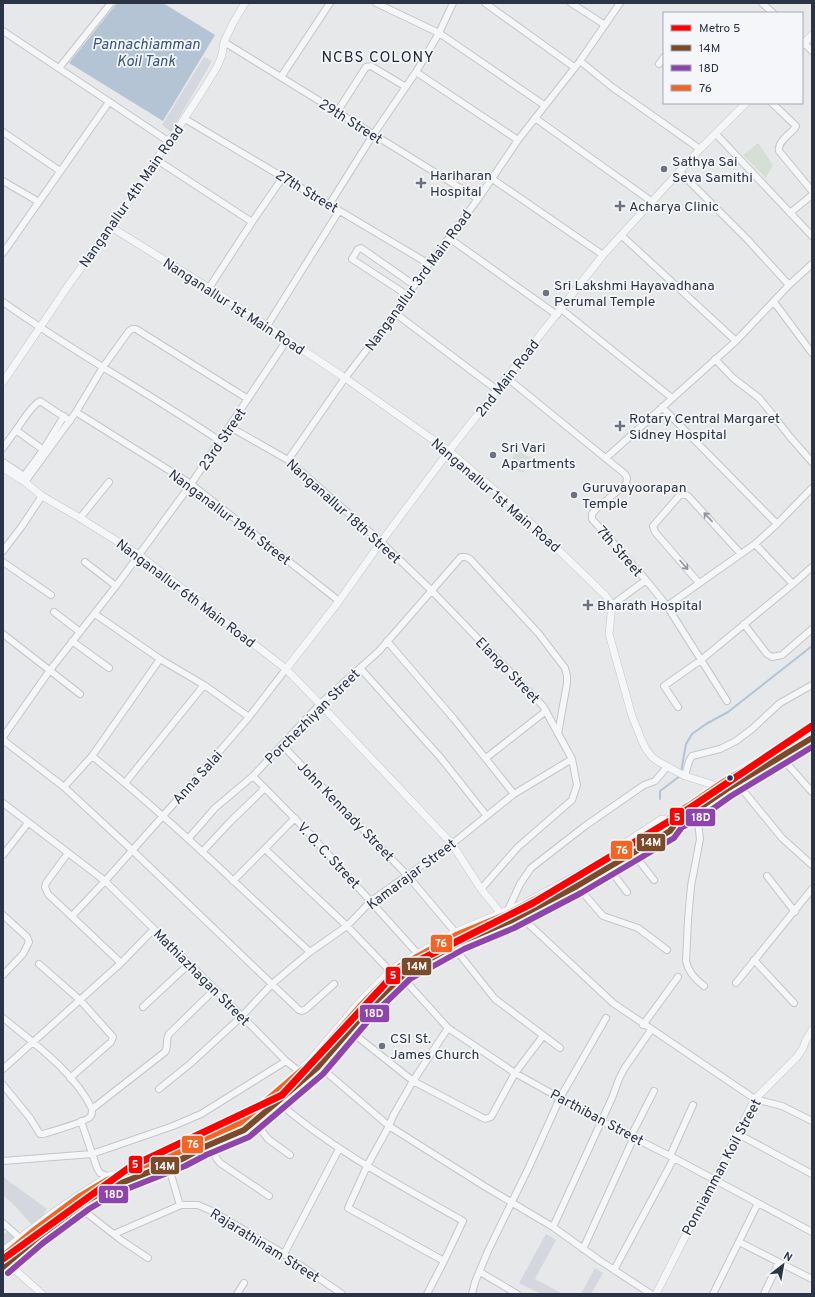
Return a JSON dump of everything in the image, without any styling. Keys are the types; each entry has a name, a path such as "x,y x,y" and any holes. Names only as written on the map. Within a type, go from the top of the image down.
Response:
{"main road":[{"path":"4,1263 85,1202 111,1187 182,1159 244,1130 319,1066 368,1009 401,976 452,946 508,922 577,886 670,831 677,821 736,783 781,757 810,743"},
{"path":"3,1252 53,1214 108,1177 122,1174 242,1122 274,1099 300,1072 361,1002 391,972 418,954 456,933 525,904 604,862 624,845 662,820 677,821"}],"street":[{"path":"59,68 111,3"},
{"name":"Nanganallur 4th Main Road","path":"3,382 184,119 217,67 222,55 224,42 245,3"},
{"path":"281,77 330,3"},
{"path":"376,3 439,33 544,105"},
{"path":"329,205 373,135 416,72 439,33 453,3"},
{"path":"485,3 574,67"},
{"path":"571,3 605,24"},
{"name":"Nanganallur 3rd Main Road","path":"288,460 345,378 449,238 518,140 580,61 620,3"},
{"path":"764,5 772,12"},
{"path":"3,32 168,141"},
{"path":"812,35 803,43 812,51"},
{"name":"29th Street","path":"224,42 373,135 478,198"},
{"path":"659,64 663,58"},
{"path":"580,61 612,87 700,149"},
{"path":"337,112 368,66 371,66 406,87"},
{"path":"416,72 518,140"},
{"path":"3,253 109,102"},
{"name":"2nd Main Road","path":"286,669 339,601 449,451 506,377 557,316 603,255 679,171 744,104"},
{"path":"773,104 796,126 780,143 778,148 779,151 812,190"},
{"path":"535,118 652,201"},
{"name":"27th Street","path":"184,119 429,264"},
{"path":"3,132 60,171"},
{"path":"716,134 812,236"},
{"path":"157,160 252,222"},
{"path":"679,171 747,239 789,285"},
{"path":"209,288 283,177"},
{"path":"492,178 603,255"},
{"path":"3,181 39,202"},
{"path":"790,213 812,195"},
{"path":"266,326 339,210"},
{"name":"Nanganallur 1st Main Road","path":"111,227 209,288 345,378 449,451 512,505 545,536 605,595 612,605"},
{"path":"621,235 736,341"},
{"path":"449,238 557,316"},
{"path":"407,295 352,259 358,249 361,248 414,285"},
{"path":"606,458 736,341 789,285 812,264"},
{"path":"3,302 40,328 220,441"},
{"path":"774,302 812,353"},
{"path":"562,309 672,398"},
{"path":"395,312 497,390"},
{"path":"3,462 23,479 70,421 103,367 132,329 136,329 248,399"},
{"name":"23rd Street","path":"3,737 50,670 95,614 191,484 287,340"},
{"path":"715,359 733,378 759,398 812,462"},
{"name":"7th Street","path":"506,377 625,474 627,482 597,508 592,514 592,519 667,606 727,701"},
{"path":"3,448 36,403 40,401 70,421"},
{"path":"662,407 777,524"},
{"name":"Nanganallur 19th Street","path":"76,412 191,484 339,601"},
{"path":"45,451 64,416"},
{"name":"Nanganallur 18th Street","path":"230,427 288,460 381,542 431,590"},
{"path":"16,430 45,451"},
{"name":"Nanganallur 6th Main Road","path":"3,468 23,479 42,496 139,555 286,669 452,844 481,889 504,912 508,922"},
{"path":"80,518 109,482"},
{"path":"667,606 755,544 812,488"},
{"path":"699,583 656,532 653,526 679,496 683,494 688,496 740,554"},
{"path":"3,551 42,496"},
{"path":"755,544 793,584"},
{"name":"Porchezhiyan Street","path":"188,839 215,808 253,776 320,704 378,651 461,557 470,559 539,634 564,668 567,676 567,683 558,734"},
{"path":"3,562 51,595"},
{"path":"85,562 116,586"},
{"path":"678,707 664,686 701,660 812,567"},
{"path":"646,580 612,605 609,634 632,716 642,741 652,757 682,775 727,789"},
{"name":"Elango Street","path":"431,590 543,706 572,759 577,785 572,800 518,847 481,889"},
{"path":"54,612 80,632"},
{"path":"95,614 160,659 204,685 249,717"},
{"path":"744,624 767,654 772,657 782,655 812,629"},
{"path":"3,634 80,694"},
{"path":"72,641 109,668"},
{"path":"387,641 486,758 514,794"},
{"path":"64,787 92,756 160,659"},
{"path":"360,668 440,757 486,815"},
{"name":"Anna Salai","path":"72,916 105,881 249,717 286,669"},
{"path":"125,783 204,685"},
{"path":"682,775 692,756 717,750 736,741 752,729 780,703 812,685"},
{"path":"486,758 546,711"},
{"path":"3,740 64,787 299,1010 302,1011 334,984"},
{"name":"John Kennady Street","path":"282,745 407,875 456,933"},
{"path":"92,756 188,839 310,952"},
{"path":"781,757 812,792"},
{"name":"Kamarajar Street","path":"159,1088 191,1063 241,1017 272,984 310,952 347,926 371,900 452,844 486,815 514,794 572,759"},
{"path":"504,912 531,868 585,826 644,785 655,781 667,767"},
{"name":"V. O. C. Street","path":"253,776 295,818 371,900 418,954"},
{"path":"736,783 782,838 812,865"},
{"path":"202,852 265,788"},
{"name":"Mathiazhagan Street","path":"3,803 105,881 215,989 274,1050 300,1072"},
{"path":"695,810 700,839 691,892 686,961 692,974 704,986"},
{"path":"233,881 295,818"},
{"path":"3,855 28,823"},
{"path":"265,849 347,926 391,972"},
{"path":"68,853 46,882 45,887 48,894 121,963"},
{"path":"633,853 654,880"},
{"path":"608,867 627,892"},
{"path":"767,876 794,912"},
{"path":"577,886 603,916 638,928 667,950"},
{"path":"736,983 812,889"},
{"path":"3,915 28,937 29,942 23,954 3,975"},
{"path":"520,916 613,1003 643,1025 755,1099 782,1106 812,1121"},
{"path":"3,1070 121,963 154,929"},
{"path":"452,946 495,999 560,1048"},
{"path":"754,960 794,1003"},
{"path":"39,964 80,1000 112,1035 113,1038 111,1042 70,1078"},
{"path":"143,1007 189,964"},
{"name":"Parthiban Street","path":"401,976 448,1028 516,1073 601,1121 714,1179 812,1232"},
{"path":"643,1025 678,977"},
{"path":"92,1109 165,1052 168,1047 167,1039 169,1034 215,989"},
{"path":"3,1018 33,1042 70,1078 86,1098 92,1109 91,1116 82,1122 40,1134 30,1118 3,1085"},
{"path":"472,1294 475,1282 488,1251 529,1167 560,1098 606,1018"},
{"path":"444,1261 348,1208 392,1116 448,1028"},
{"path":"349,1030 413,1081 485,1119 491,1117 516,1073 543,1036"},
{"path":"553,1227 619,1079 651,1030"},
{"name":"Ponniamman Koil Street","path":"656,1294 755,1099 797,1057 812,1030"},
{"path":"3,1161 92,1154 186,1121 201,1114 286,1061"},
{"path":"319,1066 388,1126 553,1227 651,1294"},
{"path":"300,1072 309,1074"},
{"path":"583,1248 654,1091"},
{"path":"278,1102 329,1142 367,1166 463,1221 426,1294"},
{"path":"614,1270 672,1157 693,1105"},
{"path":"82,1122 96,1168 100,1173 108,1177 111,1187"},
{"path":"255,1122 268,1139 290,1155"},
{"path":"738,1134 812,1174"},
{"path":"208,1146 220,1163 269,1196"},
{"path":"284,1254 339,1148"},
{"path":"114,1234 181,1205 178,1202 168,1164"},
{"path":"713,1294 758,1203"},
{"name":"Rajarathinam Street","path":"181,1205 204,1206 284,1254 342,1294"},
{"path":"80,1207 121,1240 148,1258"},
{"path":"3,1223 20,1238"},
{"path":"739,1242 812,1279"},
{"path":"764,1294 779,1262"},
{"path":"4,1263 42,1294"},
{"path":"480,1272 517,1294"},
{"path":"238,1294 244,1283"}],"shaded area":[{"path":"204,57 212,61 171,132 162,125"},
{"path":"758,143 773,165 766,178 743,155"},
{"path":"516,450 531,458 523,473 509,466"},
{"path":"3,1177 47,1209 41,1218 32,1225 3,1195"},
{"path":"8,1231 17,1239 3,1252 3,1235"},
{"path":"546,1234 556,1240 535,1279 563,1294 541,1294 519,1283"},
{"path":"595,1268 603,1273 591,1294 581,1294"}],"water":[{"name":"Pannachiamman Koil Tank","path":"117,3 163,3 215,35 163,121 69,63"}],"waterway":[{"path":"681,772 686,744 692,734 706,724 728,712 812,646"},
{"path":"660,799 660,791 680,776"}],"metro line":[{"name":"5","path":"3,1259 130,1167 282,1095 396,972 533,903 678,816 812,726"}],"transit line":[{"name":"76","path":"3,1256 33,1231 80,1196 107,1180 179,1152 199,1141 240,1123 311,1062 362,1004 400,966 456,935 507,914 573,879 664,825 673,814 808,731"},
{"name":"14M","path":"3,1267 38,1237 85,1202 111,1187 182,1159 202,1148 244,1130 317,1068 368,1009 405,973 460,942 510,921 577,886 670,831 677,821 812,738"},
{"name":"18D","path":"8,1273 43,1243 89,1209 114,1194 185,1166 206,1155 249,1137 323,1074 374,1014 410,979 464,949 514,928 581,893 674,838 682,827 697,820 731,796 812,747"}],"place":[{"name":"Sathya Sai Seva Samithi","path":"664,169"},
{"name":"Hariharan Hospital","path":"421,183"},
{"name":"Acharya Clinic","path":"620,206"},
{"name":"Sri Lakshmi Hayavadhana Perumal Temple","path":"546,293"},
{"name":"Rotary Central Margaret Sidney Hospital","path":"620,426"},
{"name":"Sri Vari Apartments","path":"493,455"},
{"name":"Guruvayoorapan Temple","path":"574,495"},
{"name":"Bharath Hospital","path":"588,605"},
{"name":"CSI St. James Church","path":"382,1046"}],"district":[{"name":"NCBS COLONY","path":"378,57"}]}
